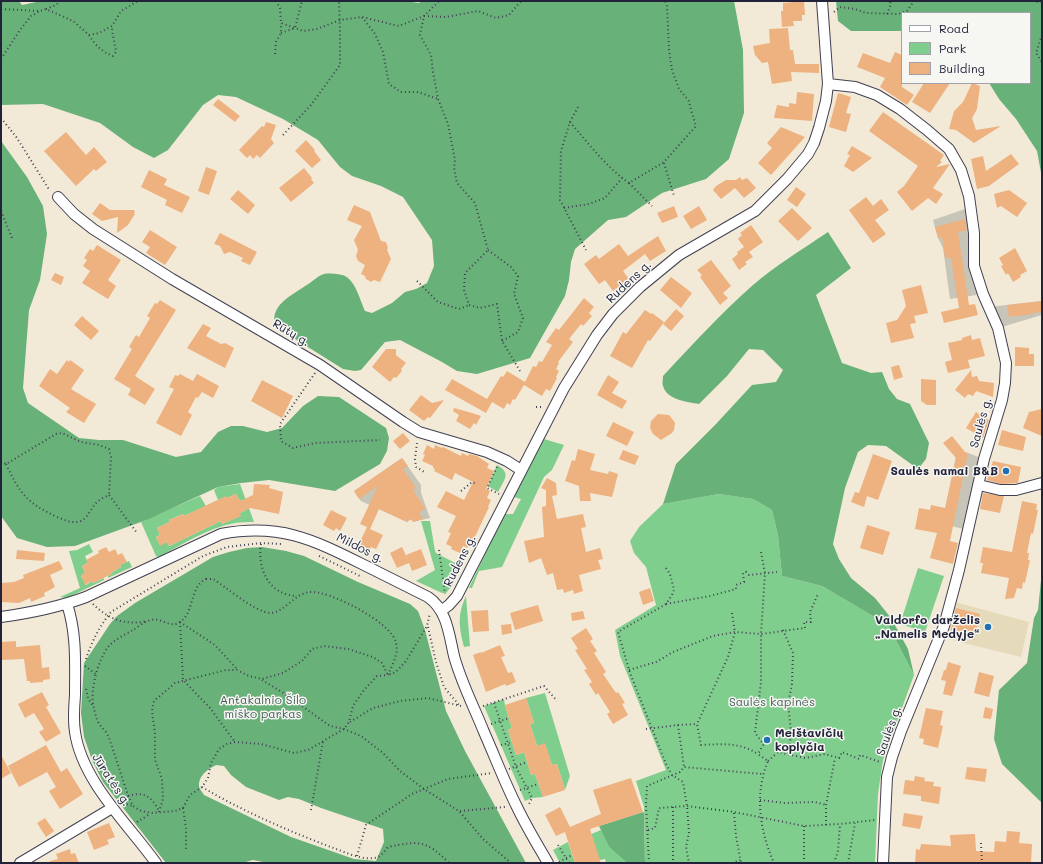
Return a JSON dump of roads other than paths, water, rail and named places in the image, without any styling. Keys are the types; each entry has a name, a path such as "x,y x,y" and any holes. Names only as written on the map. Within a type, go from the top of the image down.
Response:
{"street":[{"name":"Rudens g.","path":"442,611 457,596 565,385 593,341 614,314 640,287 679,255 755,211 783,184 800,164 814,143 826,101 828,84 822,1"},
{"name":"Saulės g.","path":"828,84 855,87 877,95 900,109 949,149 960,170 969,196 974,233 974,266 983,294 998,328 1006,363 1005,382 944,626 893,751 887,777 883,863"},
{"name":"Rūtų g.","path":"58,197 74,214 93,229 168,277 320,365 419,432 487,452 521,470"},
{"path":"979,485 1000,490 1016,490 1042,483"},
{"name":"Mildos g.","path":"1,617 67,604 86,598 221,534 245,530 272,530 296,534 327,546 428,597 434,601 442,611 461,678 474,709 516,806 548,863"},
{"name":"Jūratės g.","path":"67,604 71,616 76,657 74,721 80,756 112,808 156,863"},
{"path":"20,863 112,808"}],"place":[{"name":"Saulės namai B&B","path":"1006,471"},
{"name":"Valdorfo darželis „Namelis Medyje“","path":"988,627"},
{"name":"Meištavičių koplyčia","path":"767,740"}],"park label":[{"name":"Saulės kapinės","path":"772,702"},
{"name":"Antakalnio Šilo miško parkas","path":"263,707"}]}
